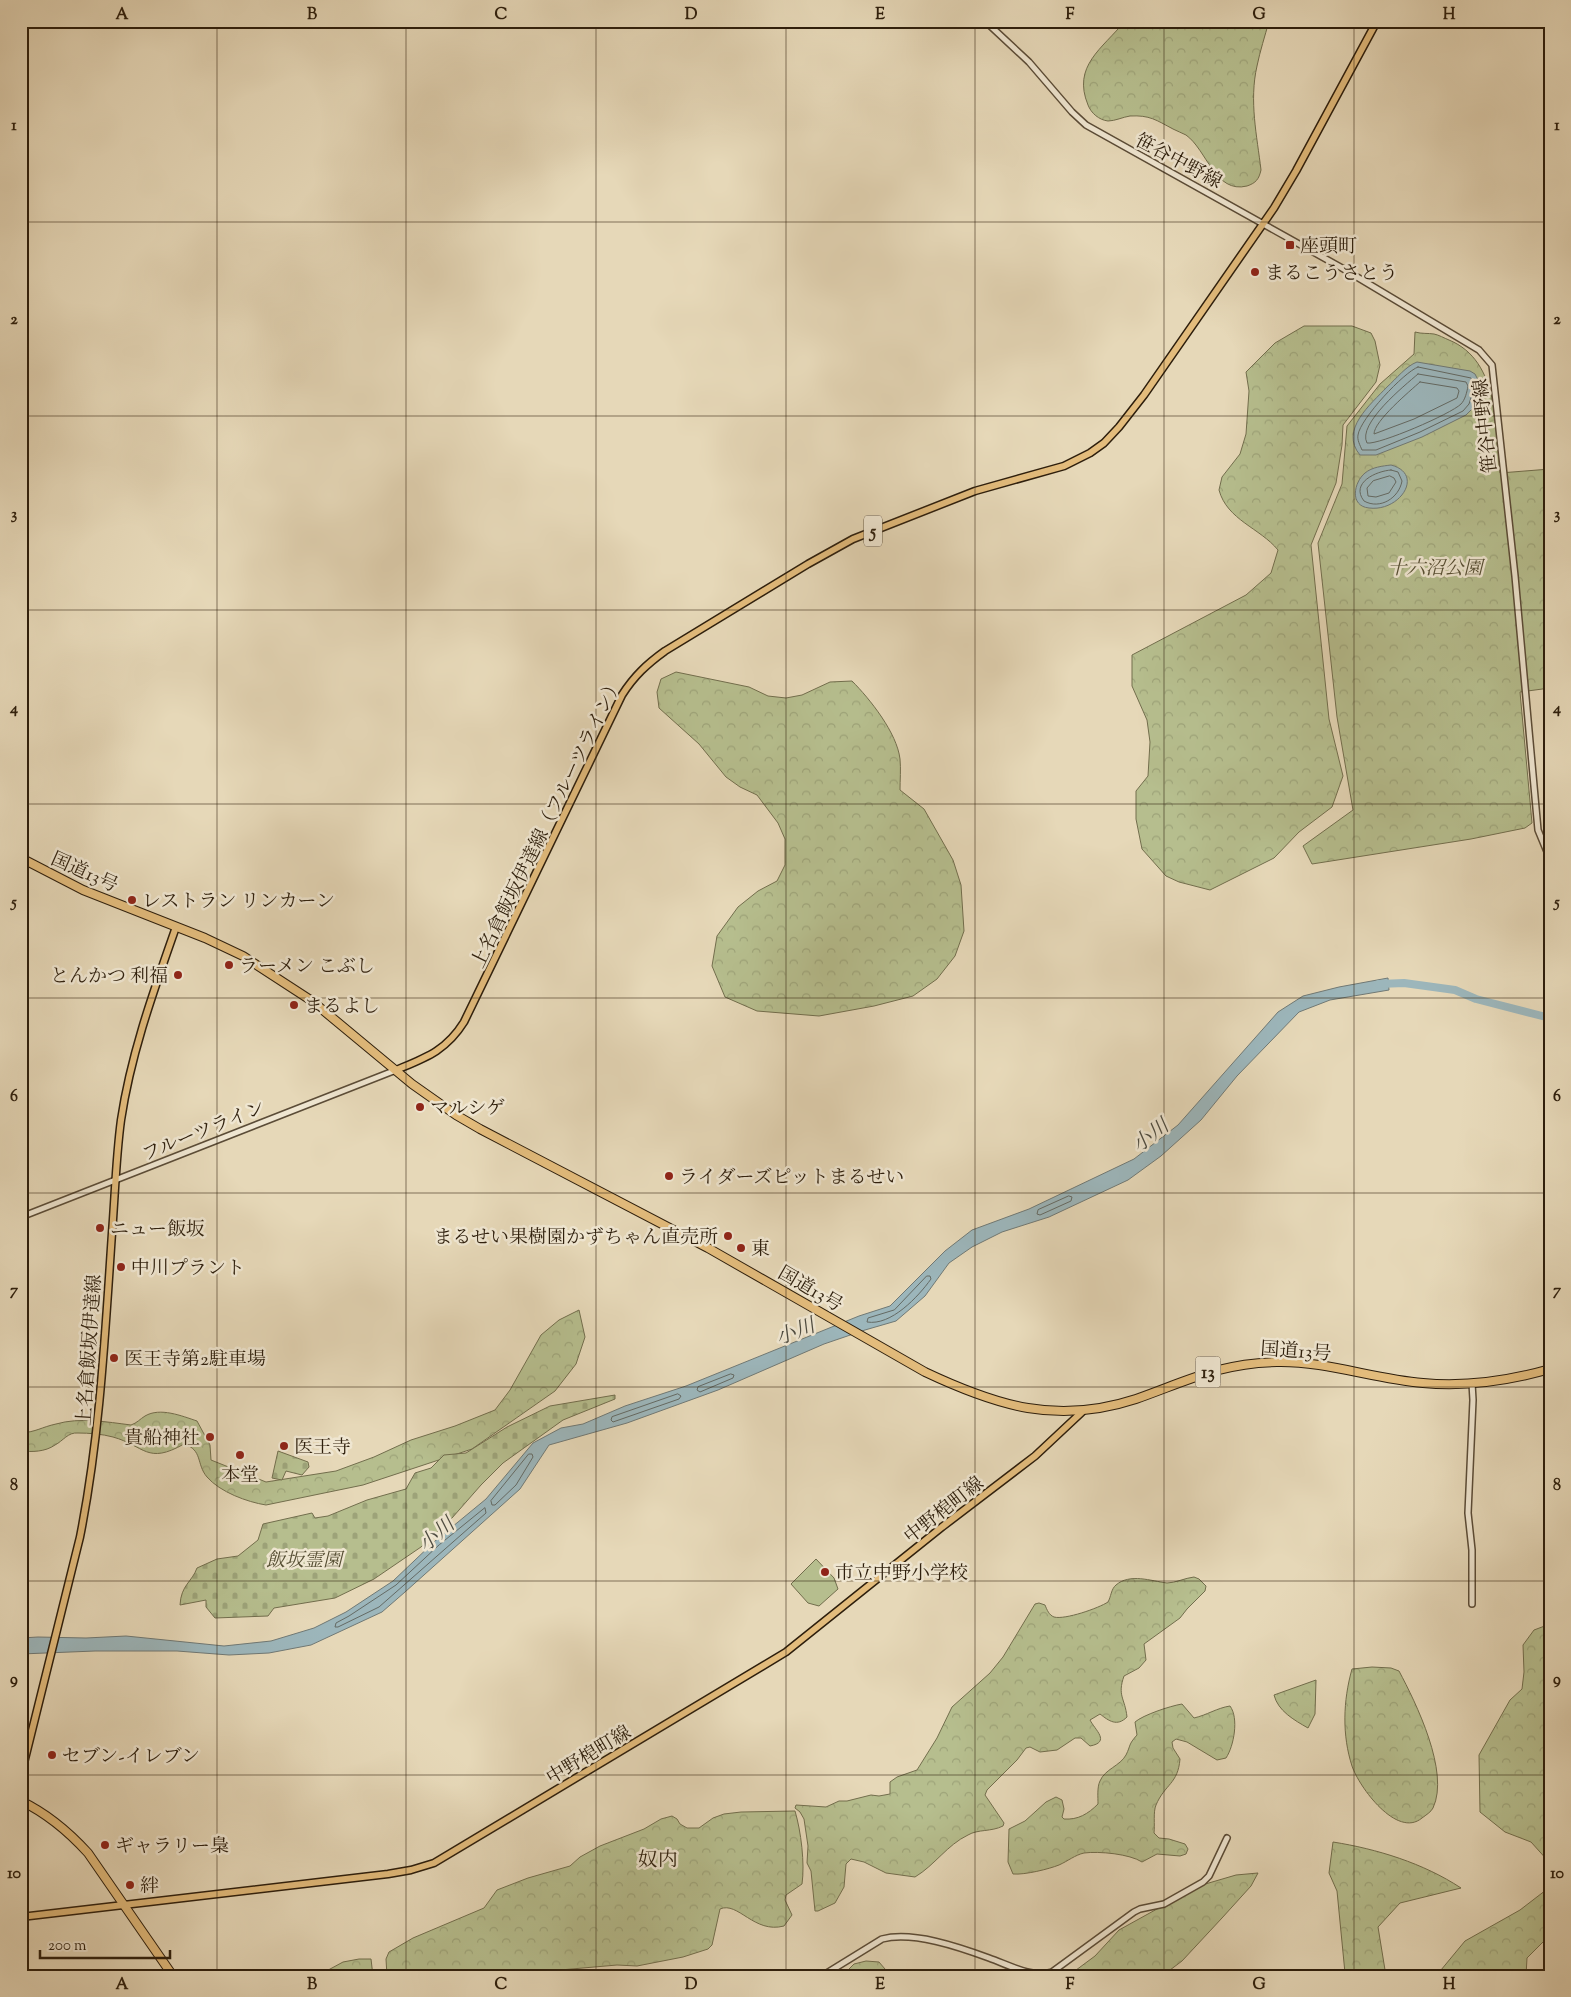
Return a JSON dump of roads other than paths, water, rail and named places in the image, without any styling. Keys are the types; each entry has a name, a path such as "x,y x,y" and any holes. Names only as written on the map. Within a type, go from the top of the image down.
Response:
{"highway":[{"name":"国道13号","path":"21,858 83,890 204,938 243,956 312,1001 439,1104 480,1130 698,1243 882,1348 950,1384 987,1398 1029,1409 1082,1412 1136,1398 1206,1372 1254,1362 1304,1364 1421,1383 1472,1383 1505,1380 1550,1369"},
{"path":"21,1801 48,1816 72,1835 88,1853 173,1976"}],"main road":[{"name":"上名倉飯坂伊達線（フルーツライン）","path":"396,1070 436,1052 457,1033 470,1010 622,695 642,668 673,646 832,549 909,516 975,491 1064,466 1096,449 1119,427 1144,395 1264,224 1296,171 1377,21"},
{"name":"上名倉飯坂伊達線","path":"21,1775 80,1537 97,1440 116,1180 122,1118 130,1072 176,927"},
{"name":"中野梍町線","path":"21,1917 388,1874 423,1867 443,1858 786,1652 942,1527 1035,1456 1082,1412"}],"street":[{"name":"笹谷中野線","path":"985,21 1030,62 1072,112 1086,125 1264,224 1478,349 1492,365 1515,576 1538,830 1550,859"},
{"name":"フルーツライン","path":"21,1217 396,1070"},
{"path":"1472,1383 1473,1400 1468,1513 1472,1550 1472,1604"},
{"path":"822,1976 882,1939 892,1936 911,1937 944,1944 1031,1973 1045,1974 1052,1972 1134,1912 1164,1904 1203,1882 1209,1876 1228,1838"}],"water":[{"path":"1417,362 1470,371 1475,374 1480,384 1474,407 1466,415 1422,437 1376,455 1360,455 1354,446 1353,436 1360,418 1373,401 1401,373"},
{"path":"1391,465 1401,470 1406,476 1407,484 1399,499 1380,508 1369,508 1358,503 1355,493 1361,477 1371,469"},
{"path":"1388,978 1389,990 1330,1000 1299,1012 1237,1076 1201,1120 1161,1156 1128,1180 1049,1217 1002,1232 972,1247 949,1263 925,1296 896,1321 824,1344 718,1390 627,1423 549,1445 520,1489 382,1612 311,1645 269,1653 229,1655 177,1651 95,1651 21,1654 21,1638 126,1636 224,1646 271,1641 314,1628 346,1612 393,1581 435,1541 486,1499 533,1443 561,1428 583,1424 625,1406 686,1386 859,1316 890,1306 945,1251 972,1230 1029,1209 1134,1159 1178,1125 1278,1012 1303,996"}],"waterway":[{"name":"小川","path":"1379,984 1404,983 1455,990 1476,999 1550,1018"}],"place":[{"name":"座頭町","path":"1290,245"},
{"name":"まるこうさとう","path":"1255,272"},
{"name":"レストラン リンカーン","path":"132,900"},
{"name":"ラーメン こぶし","path":"229,965"},
{"name":"とんかつ 利福","path":"178,975"},
{"name":"まるよし","path":"294,1005"},
{"name":"マルシゲ","path":"420,1107"},
{"name":"ライダーズピットまるせい","path":"669,1176"},
{"name":"ニュー飯坂","path":"100,1228"},
{"name":"まるせい果樹園かずちゃん直売所","path":"728,1236"},
{"name":"東","path":"741,1248"},
{"name":"中川プラント","path":"121,1267"},
{"name":"医王寺第2駐車場","path":"114,1358"},
{"name":"貴船神社","path":"210,1437"},
{"name":"医王寺","path":"284,1446"},
{"name":"本堂","path":"240,1455"},
{"name":"市立中野小学校","path":"825,1572"},
{"name":"セブン-イレブン","path":"52,1755"},
{"name":"ギャラリー梟","path":"105,1845"},
{"name":"絆","path":"130,1885"}],"district":[{"name":"奴内","path":"658,1859"}],"park label":[{"name":"十六沼公園","path":"1435,567"},
{"name":"飯坂霊園","path":"304,1559"}]}
